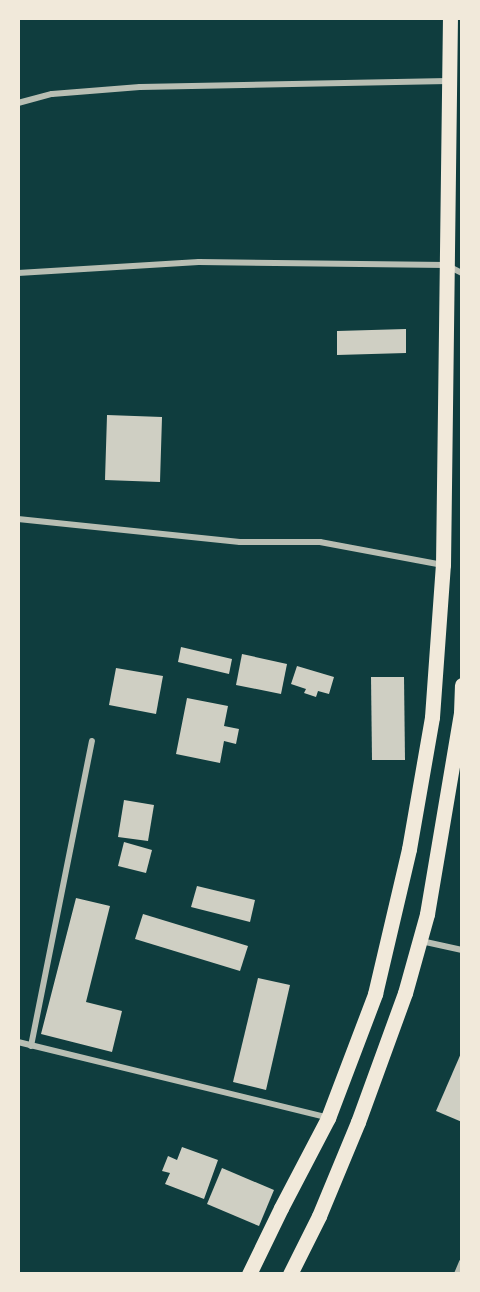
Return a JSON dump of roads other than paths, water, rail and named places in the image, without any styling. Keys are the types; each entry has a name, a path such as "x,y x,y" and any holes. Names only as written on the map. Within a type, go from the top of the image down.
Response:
{"main road":[{"path":"249,1274 280,1208 328,1118 375,994 409,849 432,717 443,565 450,18"},
{"path":"290,1274 319,1216 358,1122 405,993 420,941 461,713 462,686"}],"street":[{"path":"18,103 52,94 140,87 449,81"},
{"path":"18,273 199,262 446,265 462,273"},
{"path":"18,519 240,542 320,542 443,565"},
{"path":"31,1046 92,741"},
{"path":"420,941 462,950"},
{"path":"18,1042 328,1118"},
{"path":"457,1274 462,1262"}]}
